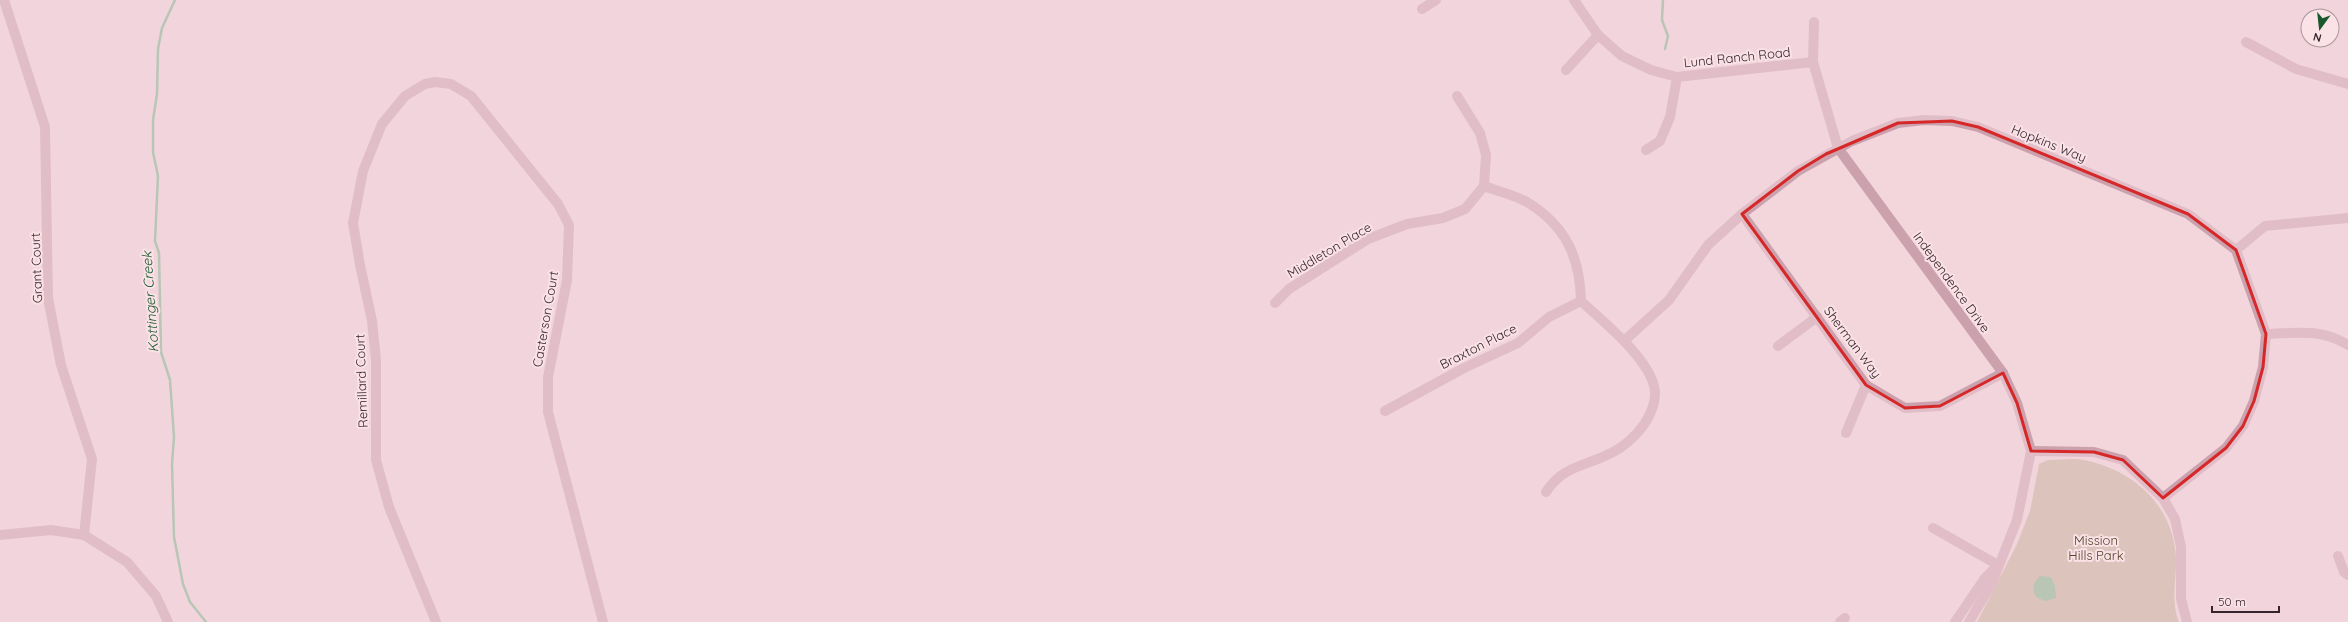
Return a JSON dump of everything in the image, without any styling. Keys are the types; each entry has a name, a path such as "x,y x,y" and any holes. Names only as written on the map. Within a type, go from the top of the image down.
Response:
{"street":[{"name":"Grant Court","path":"4,0 45,127 48,298 61,365 92,459 84,535"},
{"path":"1422,10 1436,0"},
{"name":"Lund Ranch Road","path":"1574,0 1598,35 1622,56 1650,70 1677,77 1813,62"},
{"name":"Independence Drive","path":"1814,22 1813,62 1838,148 2003,373 2018,403 2031,451 2017,520 1992,583 1969,622"},
{"path":"1566,70 1598,35"},
{"path":"2246,42 2296,69 2348,84"},
{"path":"1646,150 1660,141 1670,117 1677,77"},
{"name":"Casterson Court","path":"405,96 425,84 435,82 451,84 471,96 558,204 569,225 567,280 548,377 548,412 603,622"},
{"name":"Remillard Court","path":"405,96 382,124 363,171 353,223 372,321 376,360 376,460 390,507 436,622"},
{"path":"1457,96 1480,134 1486,155 1484,186 1526,201 1545,215 1564,234 1574,256 1580,279 1581,302 1624,341 1645,365 1656,394 1651,414 1638,434 1612,453 1566,471 1554,479 1546,492"},
{"name":"Hopkins Way","path":"1624,341 1669,300 1708,245 1742,214 1798,170 1838,148 1898,123 1924,120 1945,121 1978,127 2188,214 2236,250"},
{"name":"Middleton Place","path":"1275,303 1289,289 1368,239 1406,224 1442,218 1465,209 1484,186"},
{"name":"Sherman Way","path":"1742,214 1866,385 1905,408 1940,406 2003,373"},
{"path":"2163,498 2210,463 2226,448 2243,426 2254,401 2260,381 2266,334 2236,250 2265,226 2348,218"},
{"name":"Braxton Place","path":"1385,411 1464,368 1518,343 1549,317 1581,302"},
{"path":"1778,346 1817,317"},
{"path":"2266,334 2318,332 2338,338 2348,345"},
{"path":"1846,433 1866,385"},
{"path":"2031,451 2094,452 2123,460 2163,498 2175,519 2181,547 2180,599 2187,622"},
{"path":"1933,528 1998,565"},
{"path":"0,535 50,530 84,535 127,562 156,596 168,622"},
{"path":"2338,556 2344,572 2348,575"},
{"name":"Independence Drive","path":"1955,622 1985,578 1998,565"}],"highlighted area":[{"path":"1952,121 1978,127 2188,214 2236,250 2266,334 2263,367 2254,401 2243,426 2226,448 2163,498 2123,460 2094,452 2031,451 2017,403 2003,373 1940,406 1905,408 1866,385 1742,214 1798,171 1826,154 1898,123"}],"green space":[{"name":"Mission Hills Park","path":"2080,459 2102,465 2134,481 2147,492 2158,505 2167,520 2173,537 2176,556 2174,598 2176,614 2179,622 1977,622 2017,544 2030,511 2039,464 2048,460"}],"shaded area":[{"path":"2040,576 2051,577 2055,586 2056,598 2045,601 2036,597 2034,585"}],"waterway":[{"name":"Kottinger Creek","path":"175,0 162,28 158,49 157,94 153,120 153,152 158,176 155,241 159,253 161,352 170,380 174,437 172,464 174,537 183,584 190,602 206,622"},
{"path":"1663,0 1662,20 1668,36 1665,49"}]}
